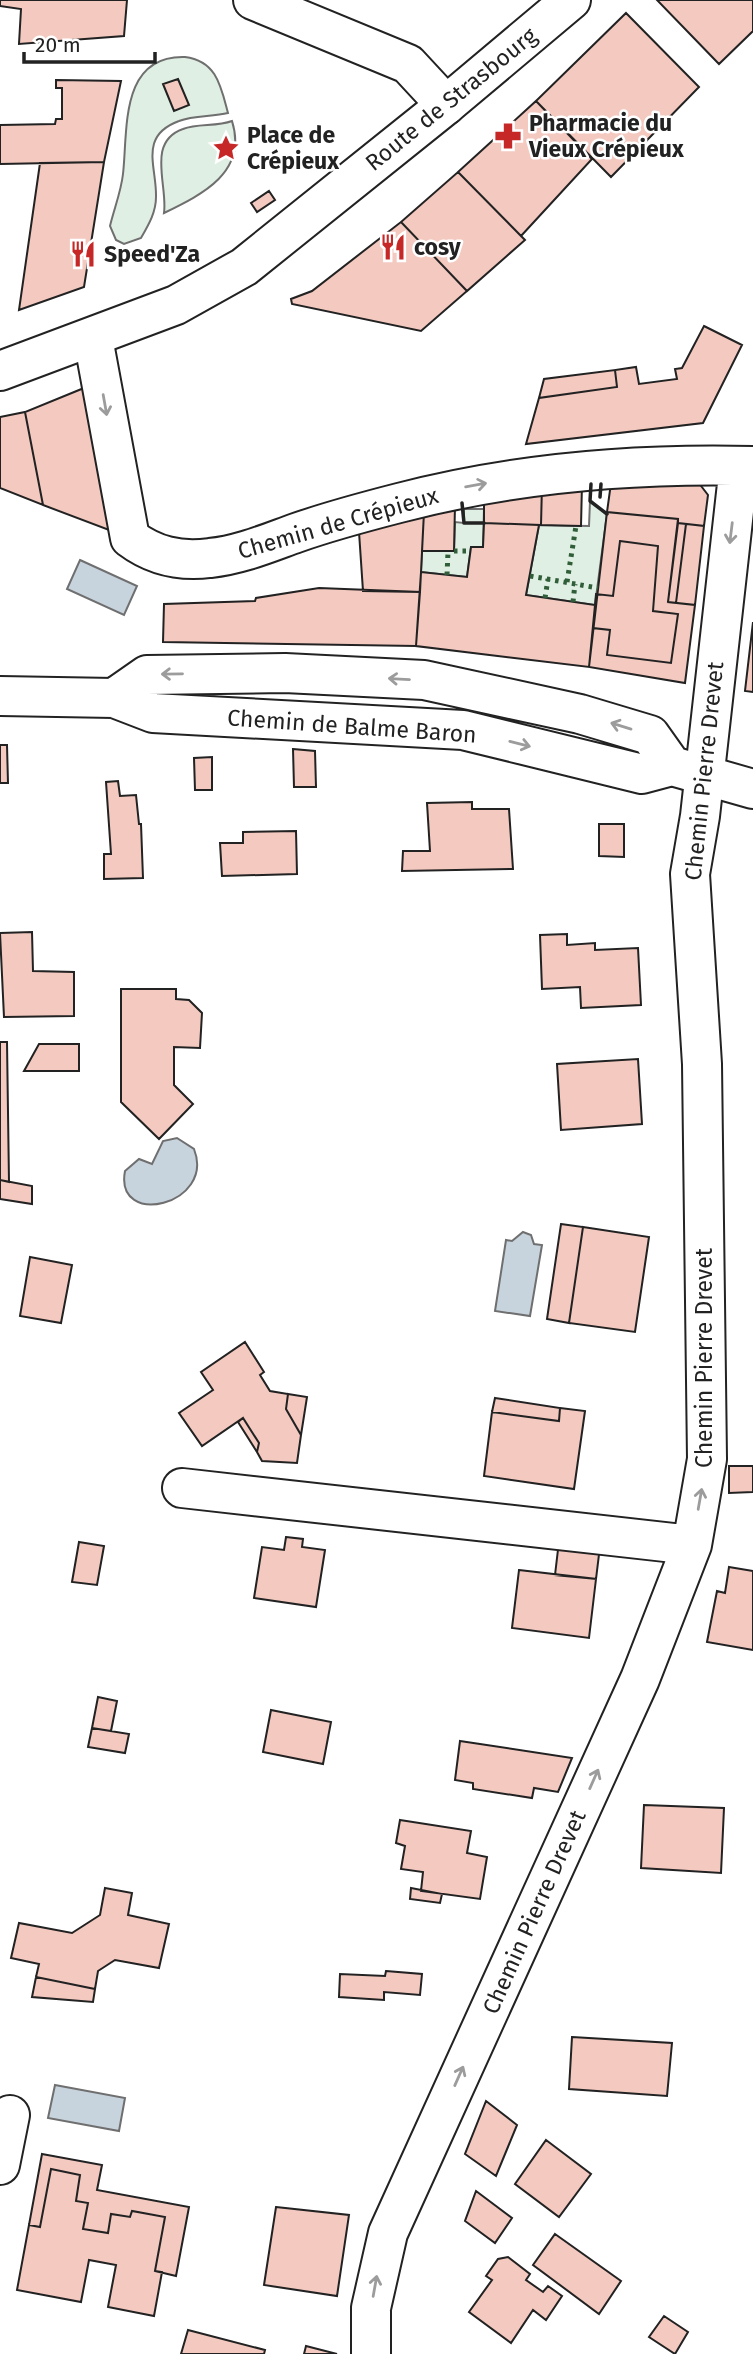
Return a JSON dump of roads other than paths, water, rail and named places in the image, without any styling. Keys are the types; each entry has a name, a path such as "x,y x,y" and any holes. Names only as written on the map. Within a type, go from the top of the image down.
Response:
{"street":[{"path":"253,0 408,64 446,105"},
{"name":"Route de Strasbourg","path":"0,371 176,306 244,267 446,105 571,0"},
{"name":"Chemin de Crépieux","path":"93,338 130,538 148,551 172,558 209,559 254,549 342,518 474,485 594,470 746,466"},
{"name":"Chemin Pierre Drevet","path":"370,2354 371,2308 387,2233 640,1679 692,1545 707,1460 702,1064 690,874 688,771 746,466"},
{"name":"Chemin de Balme Baron","path":"0,696 114,698 153,713 463,730 642,774 688,771 753,789"},
{"path":"182,1488 692,1545"},
{"path":"0,2165 10,2115"}],"place":[{"name":"Pharmacie du Vieux Crépieux","path":"508,136"},
{"name":"Place de Crépieux","path":"226,148"},
{"name":"cosy","path":"393,247"},
{"name":"Speed'Za","path":"83,254"}]}
